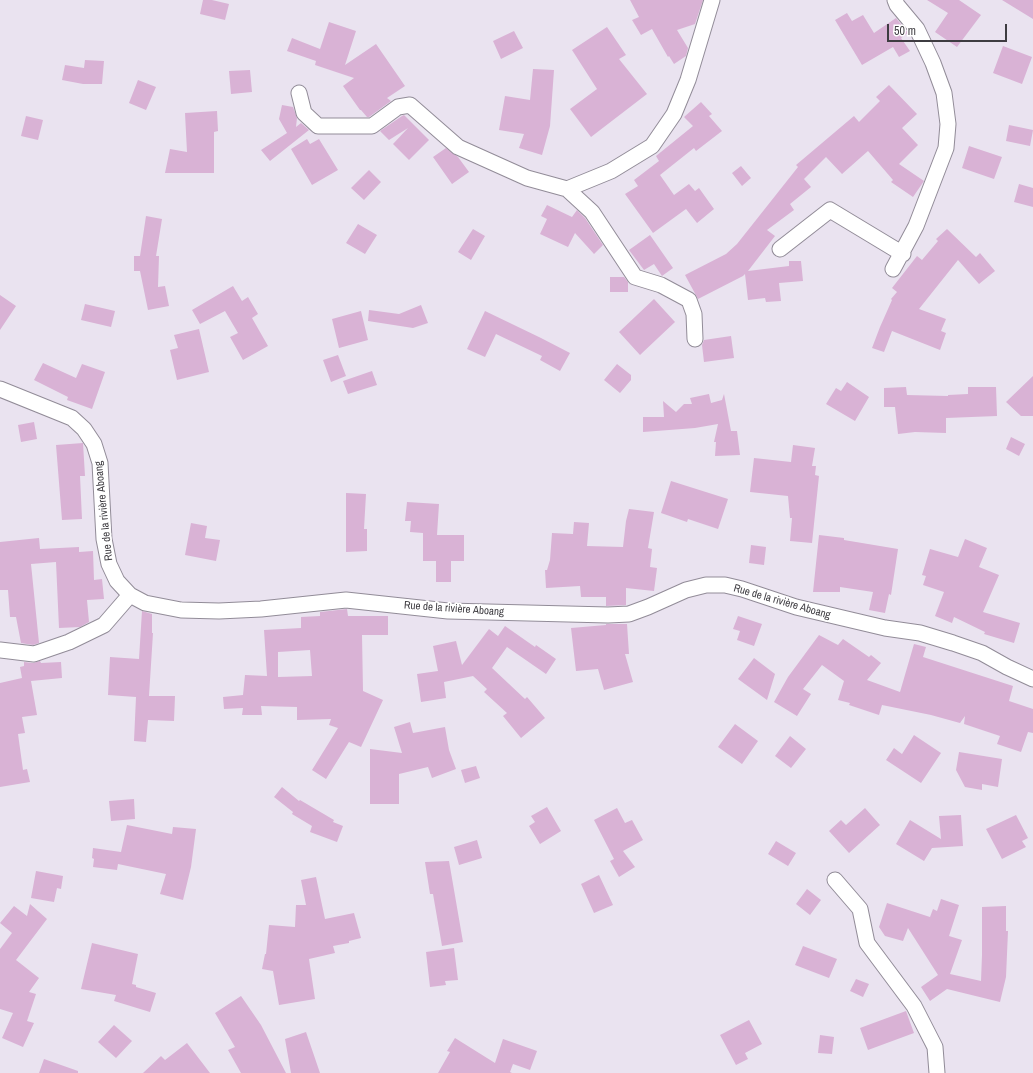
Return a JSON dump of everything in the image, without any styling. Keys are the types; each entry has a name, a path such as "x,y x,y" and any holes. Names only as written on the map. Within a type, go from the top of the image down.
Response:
{"street":[{"path":"567,189 611,171 652,146 674,114 688,80 712,0"},
{"path":"893,269 903,254 916,226 946,148 948,124 944,93 934,63 918,29 894,0"},
{"path":"299,93 304,113 318,126 372,126 398,107 410,106 458,147 527,178 567,189 592,212 635,277 661,285 689,300 694,314 695,339"},
{"path":"780,249 830,210 903,254"},
{"name":"Rue de la rivière Aboang","path":"0,389 72,418 84,429 94,444 100,463 104,538 108,564 117,581 130,594 145,603 180,610 219,611 262,609 346,600 448,611 608,615 629,614 648,608 674,595 693,588 706,585 725,585 742,589 796,607 885,628 920,633 953,643 982,653 1033,679"},
{"path":"0,650 34,654 69,642 104,625 130,594"},
{"path":"835,880 860,909 867,943 914,1006 935,1047 937,1073"}],"building":[{"path":"203,0 212,0 229,4 225,20 200,14"},
{"path":"630,0 703,0 695,24 677,30 688,48 686,56 674,64 669,56 668,57 652,29 641,35 632,20 639,17"},
{"path":"927,0 959,0 981,15 957,47 935,32 948,13"},
{"path":"1002,0 1033,0 1033,19"},
{"path":"847,13 852,21 863,15 874,33 896,18 908,33 901,38 910,51 899,57 893,47 862,65 835,20"},
{"path":"329,22 356,31 345,65 376,44 405,86 387,98 391,101 369,117 367,117 360,110 343,86 354,78 315,65 316,61 287,51 292,38 320,49"},
{"path":"607,27 626,55 619,59 647,94 591,137 570,109 597,89 572,50"},
{"path":"514,31 523,48 501,59 493,41"},
{"path":"1003,46 1032,57 1022,84 993,73"},
{"path":"85,60 104,61 102,84 83,84 62,80 65,65 84,68"},
{"path":"533,69 554,70 550,126 542,155 519,148 524,134 499,130 505,96 530,100"},
{"path":"250,70 252,92 231,94 229,71"},
{"path":"138,80 156,87 146,110 129,103"},
{"path":"889,85 917,114 902,128 918,145 899,164 924,181 913,197 891,182 893,180 868,151 842,174 826,157 804,179 811,187 790,204 794,210 767,230 775,236 748,271 789,266 789,261 801,261 803,281 779,283 781,301 766,302 765,298 748,300 745,274 698,299 685,275 726,254 737,244 798,167 796,165 854,116 859,122 880,101 876,97"},
{"path":"701,102 712,114 709,116 722,131 696,151 694,148 660,175 674,195 689,184 695,191 699,188 714,209 697,223 686,209 653,233 625,194 638,186 634,180 659,161 656,156 693,126 684,117"},
{"path":"282,105 293,107 297,118 296,127 301,123 309,130 270,161 261,150 287,133 279,119"},
{"path":"217,111 218,131 214,132 214,173 165,173 170,149 187,152 185,113"},
{"path":"404,115 429,140 409,160 393,144 408,128 389,140 380,131"},
{"path":"26,116 43,120 38,140 21,136"},
{"path":"1009,125 1033,130 1030,146 1006,141"},
{"path":"307,139 310,144 319,139 338,170 312,185 291,149"},
{"path":"969,146 1002,157 994,179 962,168"},
{"path":"446,148 458,157 469,172 452,184 433,157"},
{"path":"741,166 751,178 742,186 732,173"},
{"path":"369,170 381,182 364,200 351,188"},
{"path":"1019,184 1033,188 1033,207 1014,202"},
{"path":"547,205 572,217 577,210 585,218 603,245 594,254 575,233 568,247 540,234 547,219 541,216"},
{"path":"146,216 162,219 156,256 159,256 158,287 165,286 169,306 148,310 140,271 134,271 134,256 140,256"},
{"path":"358,224 377,235 365,254 346,243"},
{"path":"473,229 485,236 471,260 458,252"},
{"path":"947,229 976,257 980,253 995,271 979,284 958,260 919,309 946,319 941,331 946,333 940,350 892,331 884,352 872,348 892,300 891,299 897,292 892,288 917,256 922,260 938,241 936,239"},
{"path":"650,235 673,268 662,276 654,264 644,270 629,250"},
{"path":"610,277 624,277 628,282 628,292 610,292"},
{"path":"233,286 242,301 248,297 258,314 252,318 268,346 243,360 230,337 238,333 225,311 200,324 192,310"},
{"path":"0,295 16,306 0,330"},
{"path":"654,299 675,322 640,355 619,332"},
{"path":"85,304 115,311 111,327 81,320"},
{"path":"421,305 428,323 413,328 368,321 369,310 399,314"},
{"path":"361,311 368,340 339,348 332,319"},
{"path":"485,311 570,353 560,371 540,360 542,356 496,334 485,357 467,349"},
{"path":"199,329 209,372 177,380 170,350 178,348 174,335"},
{"path":"731,336 734,358 704,362 702,345 704,340"},
{"path":"338,355 346,376 331,382 323,360"},
{"path":"43,363 76,378 82,364 105,372 92,409 67,400 68,397 34,380"},
{"path":"617,364 631,375 631,380 620,393 604,380"},
{"path":"372,371 377,385 348,394 343,381"},
{"path":"1033,376 1033,416 1021,416 1006,402"},
{"path":"847,382 869,397 855,421 826,404 836,388 841,391"},
{"path":"906,387 907,395 948,396 968,394 968,387 996,387 997,416 946,418 946,433 915,432 898,434 895,407 884,407 884,388"},
{"path":"709,394 711,403 722,400 724,394 731,431 737,431 740,455 715,456 716,442 714,442 718,424 695,428 643,432 643,417 664,417 663,401 676,412 684,404 692,404 690,398"},
{"path":"34,422 37,439 21,442 18,425"},
{"path":"1011,437 1025,444 1019,456 1006,449"},
{"path":"83,443 85,476 80,476 82,519 62,520 56,445"},
{"path":"793,445 815,448 812,466 816,466 815,475 819,476 812,543 790,541 792,518 790,518 788,496 750,492 754,458 791,462"},
{"path":"671,481 728,499 718,529 688,519 687,522 661,513"},
{"path":"346,493 366,494 364,529 367,529 367,551 346,552"},
{"path":"407,502 439,504 437,535 464,535 464,561 451,561 451,582 436,582 436,561 423,561 423,533 410,532 411,521 405,521"},
{"path":"629,509 654,512 648,548 652,549 650,567 657,568 654,591 626,588 626,605 606,606 606,597 581,597 580,586 546,588 545,570 547,570 550,560 552,533 573,534 574,522 589,523 587,546 623,547"},
{"path":"191,523 207,526 205,538 220,540 216,561 185,555"},
{"path":"819,535 844,538 844,540 898,549 891,595 889,594 885,613 869,610 873,592 840,587 840,592 813,592"},
{"path":"39,538 40,549 79,547 79,552 93,551 94,580 102,579 104,599 87,600 89,622 80,627 59,628 56,562 31,564 39,643 33,645 21,643 16,617 10,617 8,590 0,590 0,542"},
{"path":"965,539 987,548 979,567 999,575 983,612 1020,623 1014,643 984,634 985,632 954,617 952,623 935,616 944,592 923,585 926,576 922,575 930,549 958,557"},
{"path":"751,545 766,547 764,565 749,563"},
{"path":"347,609 348,616 388,616 388,635 362,635 363,691 383,700 361,747 349,742 326,779 312,770 338,728 329,725 331,719 297,720 297,707 261,706 262,715 242,715 243,708 224,709 223,697 243,695 245,675 267,676 264,630 301,628 301,617 320,616 320,612","holes":["310,650 312,676 278,677 278,652"]},
{"path":"142,611 152,614 153,633 149,696 175,696 174,721 148,720 146,742 134,741 136,697 108,695 110,657 139,659"},
{"path":"738,616 762,624 754,646 737,640 740,631 733,629"},
{"path":"606,624 627,624 629,654 625,654 633,682 604,690 598,669 576,671 571,628"},
{"path":"505,626 535,647 536,645 556,659 546,674 507,647 492,668 525,699 527,697 545,718 521,738 503,716 507,713 484,692 487,689 473,676 444,682 446,698 421,702 417,674 438,671 433,646 456,641 462,665 489,629 498,636"},
{"path":"819,635 838,645 843,639 869,657 871,655 881,663 867,680 900,692 914,644 926,647 923,657 1013,686 1009,701 1033,709 1033,733 1028,732 1021,752 997,744 1000,736 964,724 965,716 960,723 931,715 882,705 879,715 849,705 850,703 838,700 844,681 822,665 803,689 811,694 797,716 774,702 788,677"},
{"path":"754,658 775,674 767,700 738,679"},
{"path":"40,661 41,663 61,662 62,678 31,681 37,715 22,717 25,733 18,734 23,770 27,769 30,782 0,787 0,683 22,678 20,667 24,666 24,662 33,663"},
{"path":"410,722 413,733 445,727 449,750 456,769 432,778 428,767 399,774 399,804 370,804 370,749 402,753 394,727"},
{"path":"735,724 758,741 742,764 718,747"},
{"path":"914,735 941,753 921,783 886,760 894,748 902,754"},
{"path":"790,736 806,749 791,768 775,756"},
{"path":"959,752 1002,759 998,787 982,784 982,790 965,787 956,770"},
{"path":"476,766 480,778 465,783 461,770"},
{"path":"282,787 299,801 300,800 334,820 333,822 343,826 337,842 310,832 312,826 292,814 293,812 274,797"},
{"path":"134,799 135,819 111,821 109,801"},
{"path":"547,807 561,831 540,844 529,826 535,822 531,816"},
{"path":"617,808 625,823 632,820 643,840 623,851 635,867 619,877 610,861 614,859 594,820"},
{"path":"865,808 880,825 849,853 829,831 841,820 846,825"},
{"path":"961,815 963,846 932,848 924,861 896,844 910,820 941,839 939,816"},
{"path":"1016,815 1028,838 1022,841 1026,847 1002,859 986,829"},
{"path":"127,825 172,834 173,827 196,829 191,867 183,900 160,894 166,874 118,864 117,870 93,867 93,848 121,852"},
{"path":"477,840 482,858 459,865 454,847"},
{"path":"776,841 796,853 788,866 768,854"},
{"path":"449,861 463,942 442,946 433,894 430,894 425,862"},
{"path":"36,871 63,876 61,889 57,888 54,902 31,898"},
{"path":"599,875 613,905 594,913 581,884"},
{"path":"316,877 325,919 354,913 361,938 349,941 349,943 333,946 335,953 309,959 315,999 279,1005 273,971 262,969 266,954 269,925 295,927 296,905 306,905 301,880"},
{"path":"807,889 821,900 810,915 796,904"},
{"path":"941,899 959,905 949,936 962,940 950,974 981,981 982,907 1006,906 1006,931 1008,931 1006,977 1000,1002 947,989 930,1001 921,987 938,975 908,928 903,941 885,936 879,927 887,903 930,917 933,909 937,911"},
{"path":"30,904 47,919 16,960 39,978 29,992 36,994 27,1021 34,1023 23,1047 2,1038 13,1013 0,1009 0,949 12,933 0,923 14,906 27,916"},
{"path":"92,943 138,954 132,984 136,985 136,987 156,993 150,1012 114,1001 116,995 81,989"},
{"path":"803,946 837,959 829,978 795,965"},
{"path":"454,948 458,980 445,981 446,985 430,987 426,952"},
{"path":"856,979 869,984 863,997 850,991"},
{"path":"241,996 261,1025 286,1073 241,1073 228,1050 235,1047 215,1013"},
{"path":"906,1011 914,1033 868,1050 860,1028"},
{"path":"749,1020 762,1044 745,1053 748,1059 736,1065 720,1035"},
{"path":"114,1025 132,1041 116,1058 98,1042"},
{"path":"306,1032 320,1073 291,1073 285,1039"},
{"path":"820,1035 834,1037 832,1054 818,1053"},
{"path":"455,1038 495,1063 503,1039 537,1051 530,1070 513,1064 510,1072 512,1073 438,1073 450,1052 447,1051"},
{"path":"187,1043 210,1073 143,1073 161,1056 165,1060"},
{"path":"44,1059 78,1071 78,1073 39,1073"}]}
